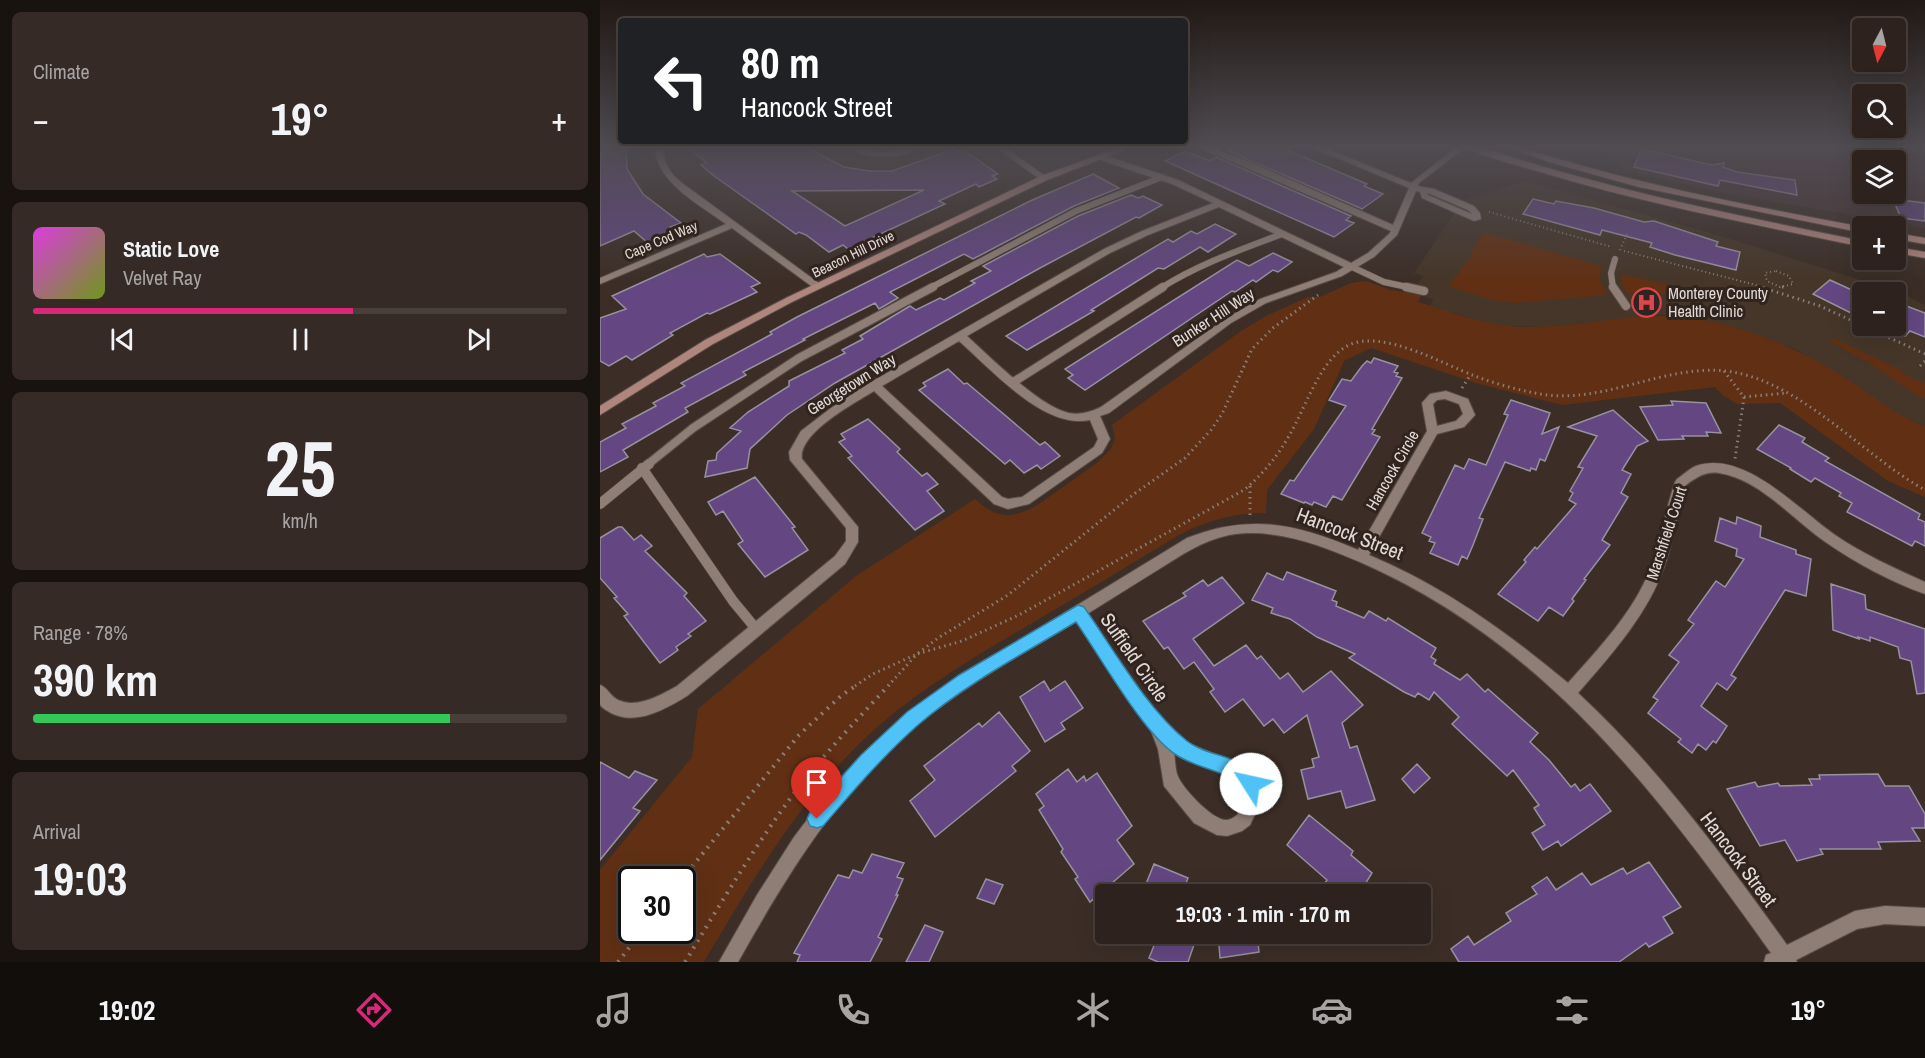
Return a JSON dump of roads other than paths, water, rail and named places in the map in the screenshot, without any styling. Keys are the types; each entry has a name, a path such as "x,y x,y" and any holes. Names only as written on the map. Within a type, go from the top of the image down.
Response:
{"main road":[{"name":"Beacon Hill Drive","path":"600,411 709,342 817,286 1017,191"},
{"path":"1612,191 1852,242"},
{"path":"1665,191 1852,228"},
{"path":"1906,238 1925,241"},
{"path":"1906,252 1925,255"}],"street":[{"path":"688,191 817,286"},
{"path":"1194,191 1352,267"},
{"path":"1308,191 1396,230"},
{"name":"Bunker Hill Way","path":"1094,415 1105,410 1249,308 1352,267 1382,247 1396,230 1417,191"},
{"path":"1420,191 1425,196 1477,219 1476,213 1471,208 1430,191"},
{"name":"Georgetown Way","path":"600,692 612,705 624,710 639,710 652,707 682,691 840,560 852,542 852,527 800,467 795,452 805,434 817,424 875,386 1127,241 1221,203"},
{"name":"Cape Cod Way","path":"600,281 733,224"},
{"path":"875,386 998,501 1008,504 1025,501 1098,450 1104,439 1094,415 1071,417 1056,413 961,337"},
{"name":"Hancock Circle","path":"1361,556 1433,431"},
{"name":"Marshfield Court","path":"1568,694 1600,658 1641,602 1662,556 1681,482 1686,476 1701,470 1719,469 1760,484 1831,539 1925,588"},
{"name":"Hancock Street","path":"728,962 789,860 817,819 843,787 882,746 914,718 965,681 1192,542 1225,530 1257,527 1277,529 1323,542 1397,572 1437,595 1521,655 1568,694 1628,753 1709,853 1782,960"},
{"name":"Suffield Circle","path":"1078,612 1157,726 1166,749 1170,780 1200,817 1217,827 1227,828 1244,819 1253,801 1254,792 1245,776 1184,750 1157,726"},
{"path":"1782,960 1855,920 1885,915 1925,917"}],"lane":[{"path":"600,504 642,468 724,405 808,353 1076,212 1128,191"},
{"path":"1015,381 1185,273 1217,258 1282,234"},
{"path":"1616,259 1610,274 1610,281 1626,306"},
{"path":"1352,267 1384,282 1424,291"},
{"path":"642,468 734,601 757,630"}],"place":[{"name":"Monterey County Health Clinic","path":"1647,302"}]}
